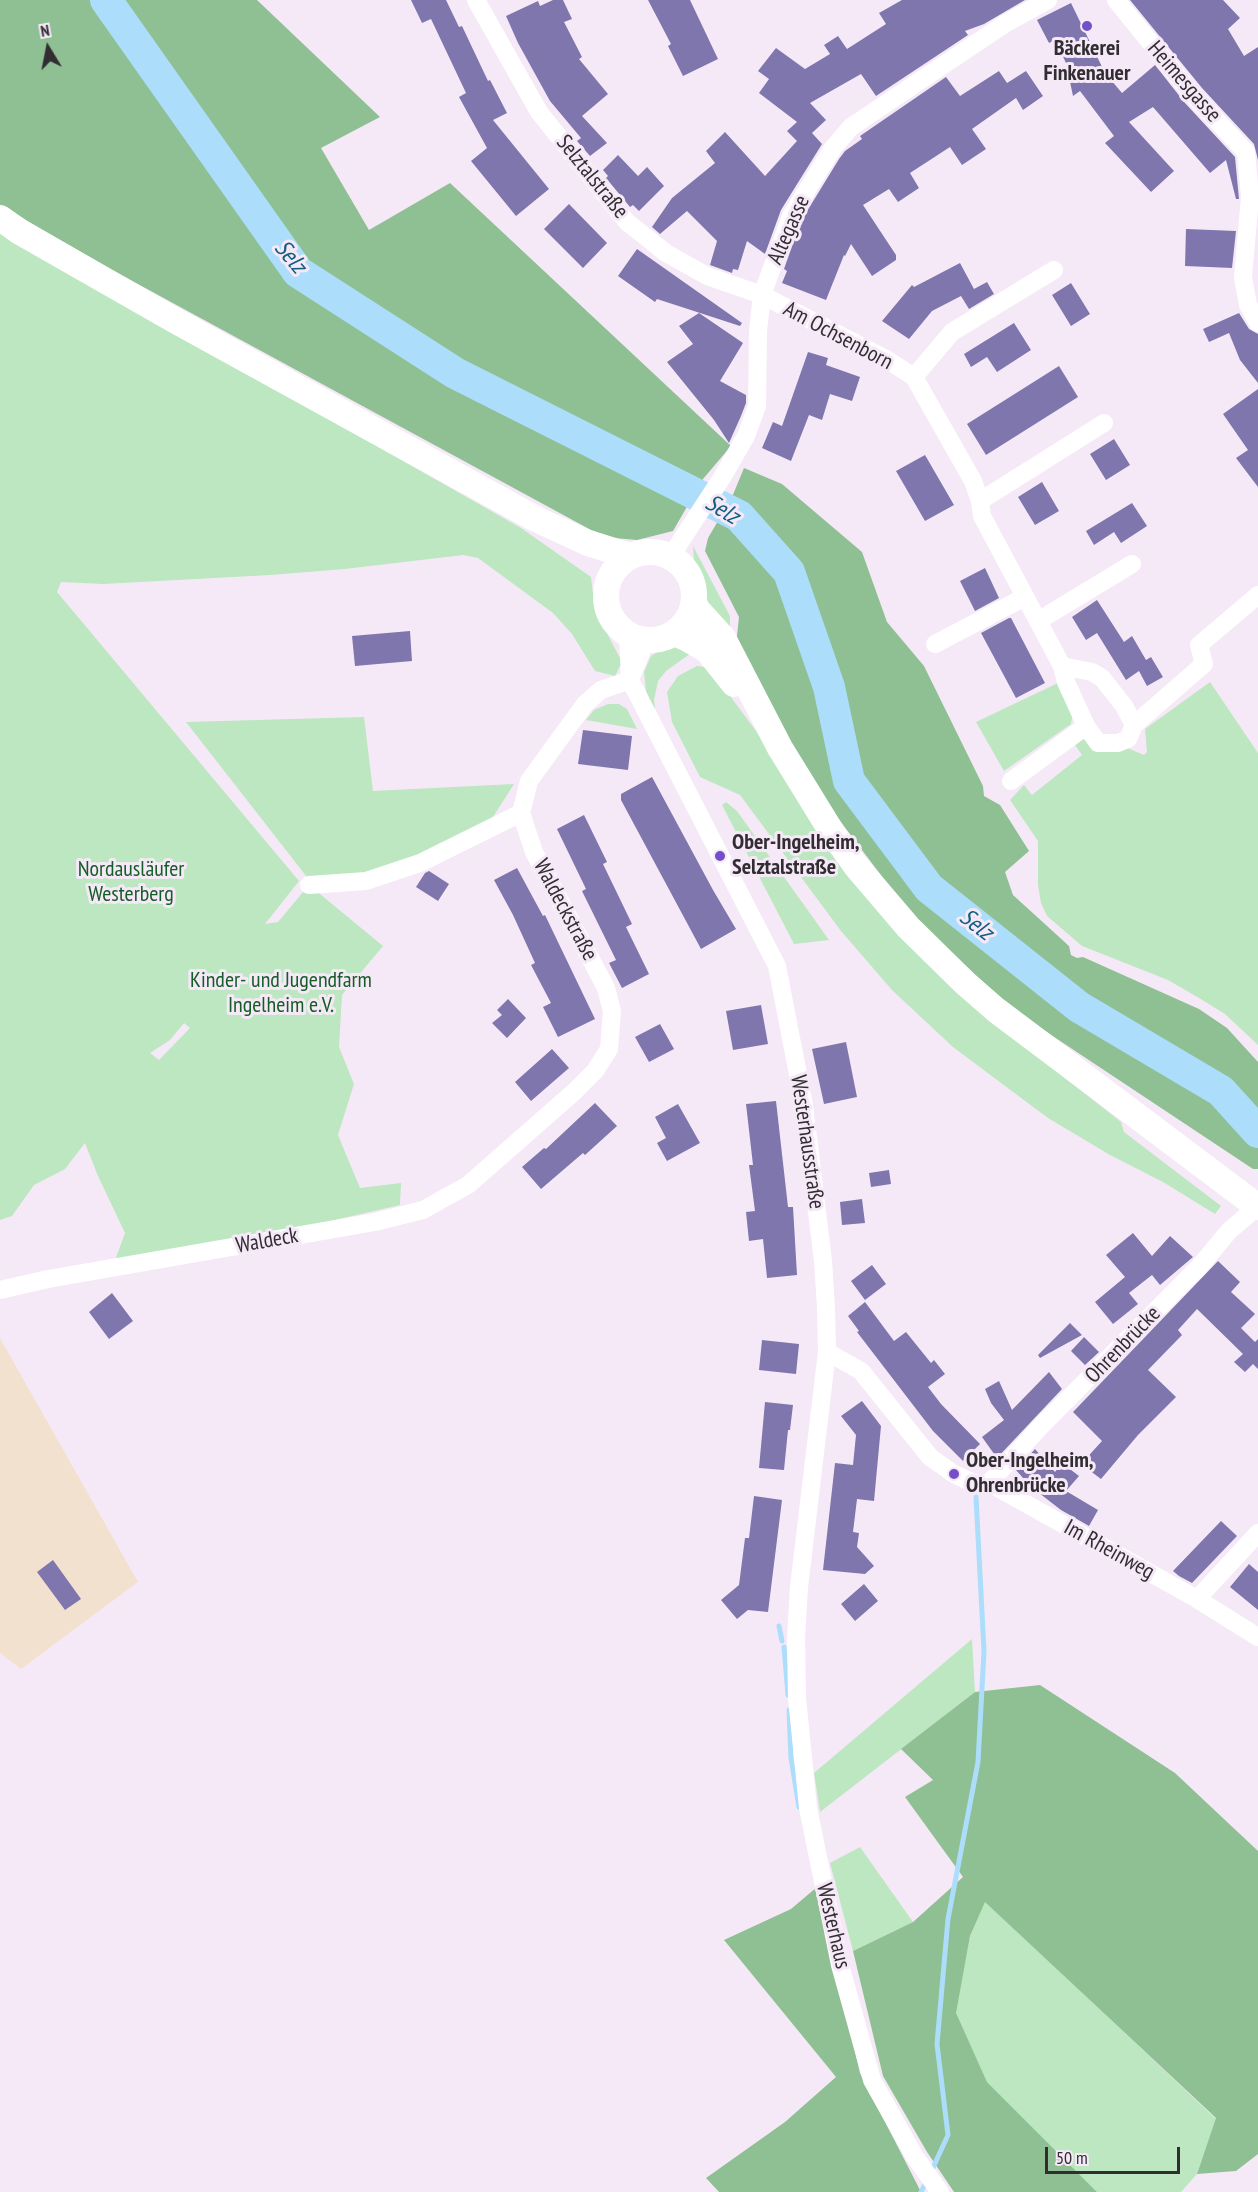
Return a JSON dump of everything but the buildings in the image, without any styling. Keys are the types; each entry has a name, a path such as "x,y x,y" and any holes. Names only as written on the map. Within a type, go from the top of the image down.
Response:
{"main road":[{"path":"0,218 176,321 536,519 588,543 630,556"},
{"path":"536,519 574,547 609,580"},
{"path":"651,551 671,556 691,577 695,596 694,606 685,624 674,633 656,640 637,637 621,629 610,615 606,598 609,580 615,568 630,556 651,551"},
{"path":"694,606 723,638 780,748 812,801 856,866 908,927 936,956 996,1010 1258,1206"},
{"path":"674,633 692,640 707,650 780,748"}],"street":[{"name":"Selztalstraße","path":"476,0 539,112 627,222 666,253 707,276 762,295"},
{"name":"Altegasse","path":"671,556 746,436 757,406 758,331 762,295 791,216 833,148 851,128 1006,23 1048,0"},
{"name":"Heimesgasse","path":"1116,0 1194,95 1252,150"},
{"path":"1252,150 1243,277 1248,305 1258,323"},
{"name":"Am Ochsenborn","path":"914,377 952,332 1054,270"},
{"name":"Am Ochsenborn","path":"762,295 886,359 914,377 946,431 981,501 982,516 1062,666 1066,682 1086,726 1098,742 1118,743 1128,739 1134,726 1204,664 1199,645 1258,595"},
{"path":"981,501 1104,423"},
{"path":"1038,621 1132,564"},
{"path":"935,644 1024,597"},
{"path":"309,885 366,881 420,863 521,813 529,781 580,711 602,690 630,680 637,637"},
{"path":"1062,666 1092,672 1102,678 1124,706 1134,726"},
{"name":"Westerhausstraße","path":"630,680 777,966 804,1105 823,1261 827,1352 799,1587 796,1639"},
{"path":"1011,781 1086,726"},
{"name":"Waldeckstraße","path":"514,1146 595,1071 609,1049 612,1011 606,988 534,852 521,813"},
{"name":"Waldeck","path":"0,1290 375,1222 423,1210 468,1185 514,1146"},
{"name":"Ohrenbrücke","path":"989,1484 1041,1426 1199,1267 1229,1231 1258,1206"},
{"name":"Im Rheinweg","path":"827,1352 861,1371 930,1457 954,1474 973,1483 989,1484 1197,1599 1258,1637"},
{"path":"1197,1599 1258,1533"},
{"name":"Westerhaus","path":"796,1639 797,1698 808,1808 840,1965 872,2080 915,2157 934,2182"}],"shaded area":[{"path":"0,1338 138,1582 21,1669 0,1653"}],"green space":[{"path":"0,0 257,0 380,117 321,148 369,230 450,183 731,446 703,479 673,531 637,540 614,538 591,530 112,270 0,205"},
{"name":"Nordausläufer Westerberg","path":"0,232 521,528 591,577 595,610 622,662 615,676 595,671 572,634 553,613 478,558 463,555 270,575 103,584 61,582 57,592 299,881 265,924 278,922 309,885 383,946 342,995 339,1047 354,1084 338,1135 360,1188 401,1183 400,1205 313,1225 114,1263 125,1233 85,1143 65,1169 34,1185 12,1216 0,1220","holes":["184,1023 190,1028 159,1060 150,1053 170,1040"]},
{"path":"744,468 782,484 862,552 887,622 924,666 983,786 984,796 1000,805 1029,851 1005,872 1013,895 1069,946 1071,955 1077,958 1083,957 1199,1009 1227,1028 1258,1062 1258,1169 1253,1169 1012,1009 911,915 822,797 730,640 737,636 739,617 705,551 708,538 732,497"},
{"path":"693,546 730,616 730,626 724,630 709,607 702,576 694,561"},
{"path":"671,646 694,651 666,671 658,681 654,700 655,708 652,710 646,691 644,672 651,656"},
{"path":"697,666 705,667 713,673 762,739 872,902 924,961 985,1015 1121,1122 1124,1132 1221,1206 1215,1214 1163,1182 1110,1155 1048,1118 953,1047 892,990 841,931 740,795 700,777 672,722 667,692 678,676"},
{"path":"1210,682 1258,753 1258,1045 1225,1014 1199,998 1168,980 1082,946 1047,916 1041,903 1038,885 1038,841 1010,800 1024,785 1032,795 1082,755 1075,745 1083,739 1097,748 1125,747 1144,755 1147,752 1145,729"},
{"path":"1058,683 1073,712 1071,724 1004,771 976,722"},
{"path":"608,704 619,704 627,709 637,729 586,720 594,710"},
{"path":"364,717 373,791 514,784 486,828 416,859 363,874 310,881 186,722"},
{"path":"726,802 737,811 829,940 794,944 722,805"},
{"path":"972,1639 975,1692 820,1812 814,1773"},
{"path":"1040,1685 1175,1773 1258,1851 1258,2154 1236,2171 1197,2174 1216,2118 985,1902 970,1936 956,2013 987,2082 1097,2192 954,2192 927,2152 883,2076 853,1951 913,1922 963,1877 905,1797 933,1780 901,1749 975,1692"},
{"path":"860,1847 913,1922 853,1951 830,1863"},
{"path":"817,1887 860,2073 921,2192 719,2192 706,2178 785,2122 836,2077 724,1940 791,1909"},
{"path":"985,1901 1216,2119 1197,2174 1181,2192 1097,2192 987,2082 955,2013 970,1936"}],"waterway":[{"name":"Selz","path":"106,0 298,272 455,373 739,516 789,572 829,687 849,781 929,888 1079,1007 1221,1091 1258,1132"},
{"path":"931,2172 948,2135 937,2044 948,1919 978,1762 984,1651 976,1497"},
{"path":"779,1626 782,1641"},
{"path":"784,1647 788,1695"},
{"path":"789,1710 791,1758 799,1807"},
{"path":"921,2192 927,2180"}],"place":[{"name":"Bäckerei Finkenauer","path":"1087,26"},
{"name":"Ober-Ingelheim, Selztalstraße","path":"720,856"},
{"name":"Ober-Ingelheim, Ohrenbrücke","path":"954,1474"}],"park label":[{"name":"Kinder- und Jugendfarm Ingelheim e.V.","path":"281,994"}]}
